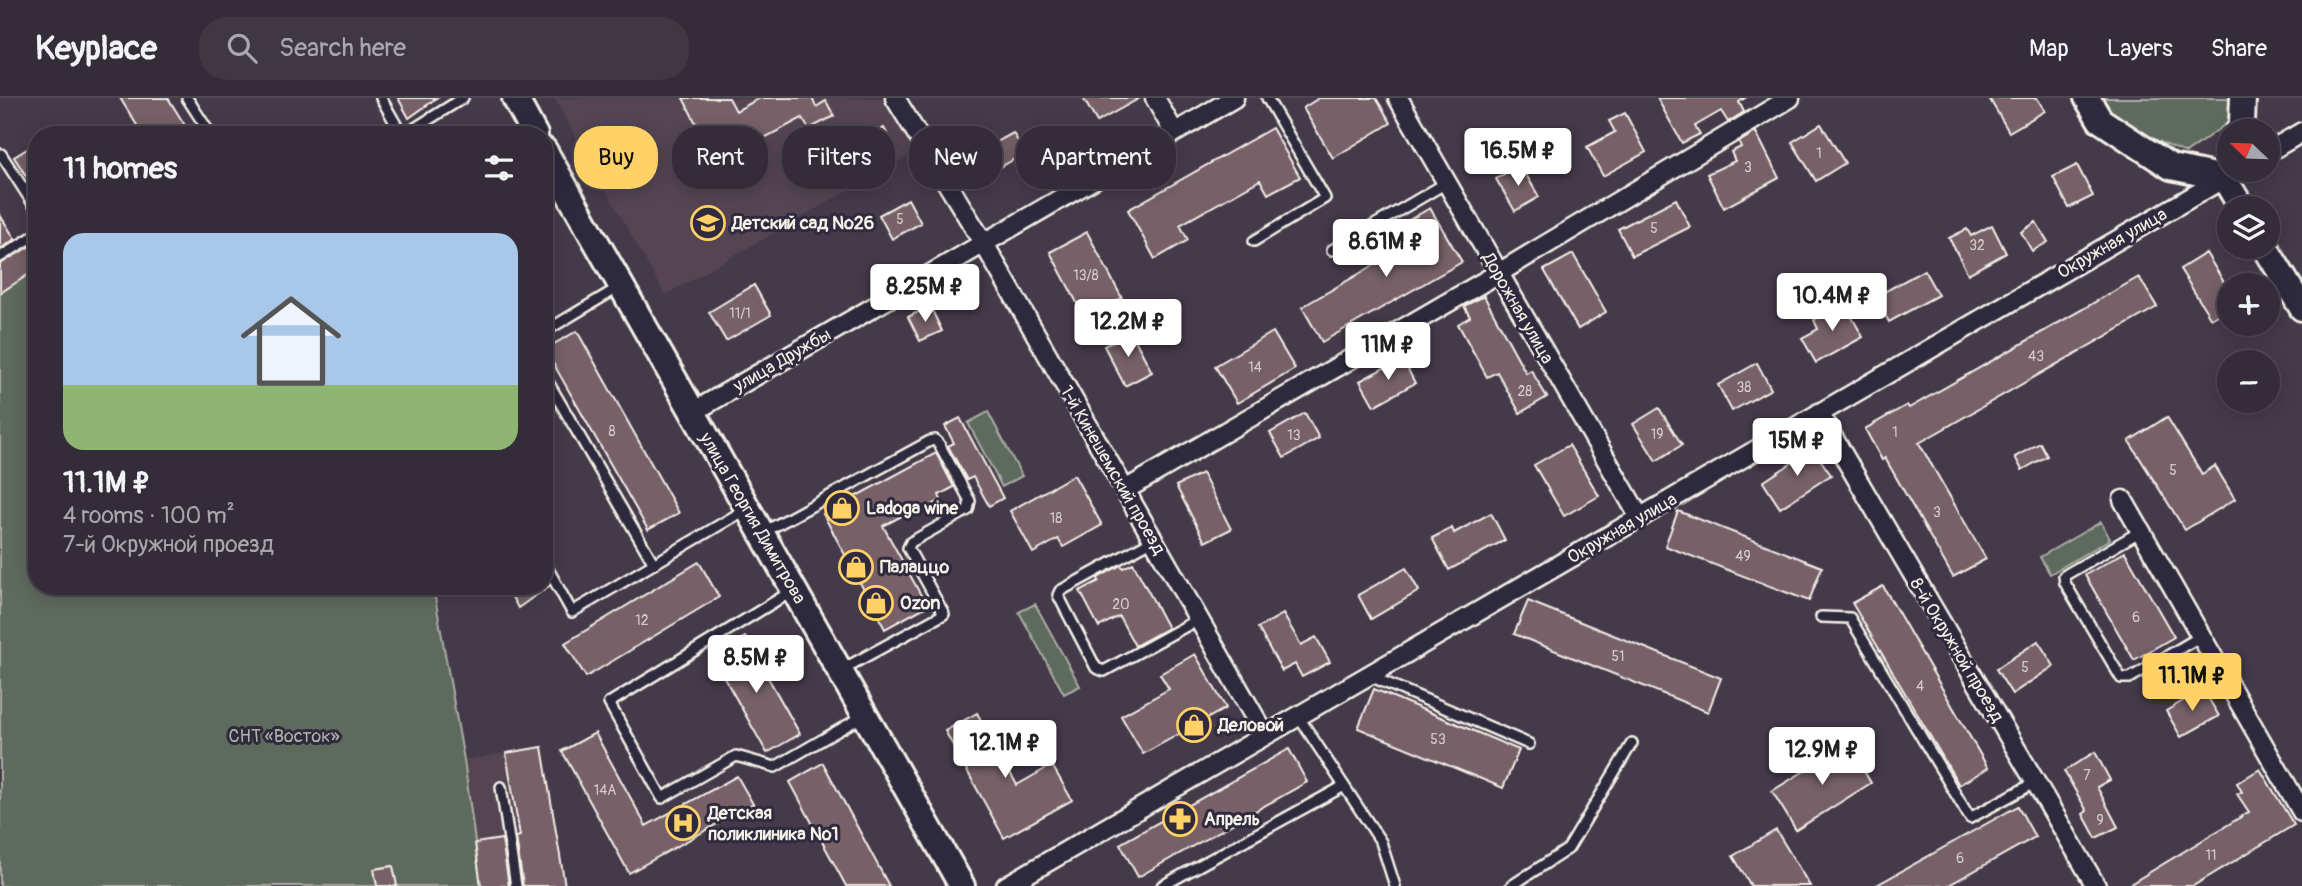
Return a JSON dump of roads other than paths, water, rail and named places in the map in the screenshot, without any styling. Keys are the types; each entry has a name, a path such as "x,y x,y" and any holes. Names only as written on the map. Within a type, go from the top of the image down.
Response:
{"main road":[{"path":"515,98 531,126"},
{"path":"2087,98 2100,120 2171,167 2217,169"},
{"path":"2242,119 2243,98"},
{"name":"улица Георгия Димитрова","path":"553,166 962,886"},
{"path":"2272,259 2302,308"}],"street":[{"name":"1-й Кинешемский проезд","path":"895,98 983,242 1265,735"},
{"path":"1155,98 1171,126"},
{"name":"улица Дружбы","path":"1176,131 1234,98"},
{"name":"Дорожная улица","path":"1398,98 1497,274 1640,517"},
{"path":"1125,490 1497,274 1790,98"},
{"path":"2280,145 2302,132"},
{"name":"Окружная улица","path":"1006,886 1819,413 2217,177"},
{"name":"улица Дружбы","path":"693,412 1075,189"},
{"name":"8-й Окружной проезд","path":"1819,413 2096,886"},
{"path":"2123,500 2302,812"}],"lane":[{"path":"187,98 205,126"},
{"path":"381,98 398,126"},
{"path":"418,126 463,98"},
{"path":"1254,241 1325,198 1267,98"},
{"path":"1,154 28,196"},
{"path":"1332,250 1446,183"},
{"path":"0,257 28,239"},
{"path":"553,327 621,286"},
{"path":"553,390 654,564"},
{"path":"761,533 930,442 935,440 939,444 971,506 911,542 908,548 944,614 840,671"},
{"path":"553,578 572,612 747,508"},
{"path":"2141,531 2064,576 2064,583 2121,678 2130,678 2201,636"},
{"path":"1153,540 1058,595 1096,668 1104,671 1199,619"},
{"path":"794,590 609,703 662,798 736,756 775,767 865,715"},
{"path":"1821,617 1850,618 1970,818 2036,782"},
{"path":"1368,676 1530,744"},
{"path":"1298,716 1381,842 1395,886"},
{"path":"1511,886 1568,849 1632,743"},
{"path":"1162,886 1345,786"},
{"path":"501,787 516,886"}],"place":[{"name":"Детский сад №26","path":"708,223"},
{"name":"Ladoga wine","path":"842,508"},
{"name":"Палаццо","path":"856,567"},
{"name":"Ozon","path":"876,603"},
{"name":"Деловой","path":"1194,725"},
{"name":"Апрель","path":"1180,819"},
{"name":"Детская поликлиника №1","path":"683,823"}],"park label":[{"name":"СНТ «Восток»","path":"284,736"}]}
